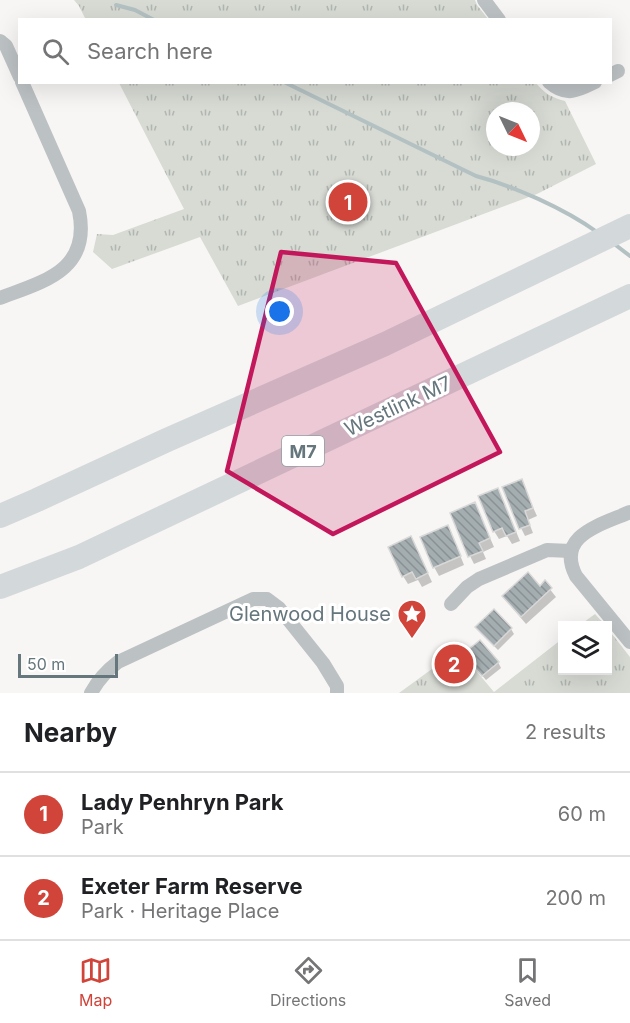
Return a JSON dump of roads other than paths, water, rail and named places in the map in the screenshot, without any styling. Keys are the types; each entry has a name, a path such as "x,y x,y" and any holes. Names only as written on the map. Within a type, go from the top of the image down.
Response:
{"highway":[{"path":"0,516 385,344 630,226"},
{"name":"Westlink M7","path":"0,587 79,557 630,296"},
{"path":"0,501 167,440"},
{"path":"0,593 79,557"}],"street":[{"path":"484,0 498,18"},
{"path":"0,41 6,46 18,73"},
{"path":"0,298 59,273 70,262 81,237 79,211 23,84"},
{"path":"551,84 557,89 569,92 591,84"},
{"path":"630,512 586,532 574,542 571,550 571,563 576,576 630,642"},
{"path":"451,604 467,587 479,579 547,550 571,550"},
{"path":"91,693 106,671 118,662 253,599 267,599 279,608 323,663 337,686 337,693"}],"waterway":[{"path":"116,5 135,10 150,18"},
{"path":"288,84 476,176 539,199 597,232"},
{"path":"613,243 630,256"}],"place":[{"name":"Lady Penhryn Park","path":"348,202"},
{"name":"Glenwood House","path":"412,640"},
{"name":"Exeter Farm Reserve","path":"454,664"}]}
